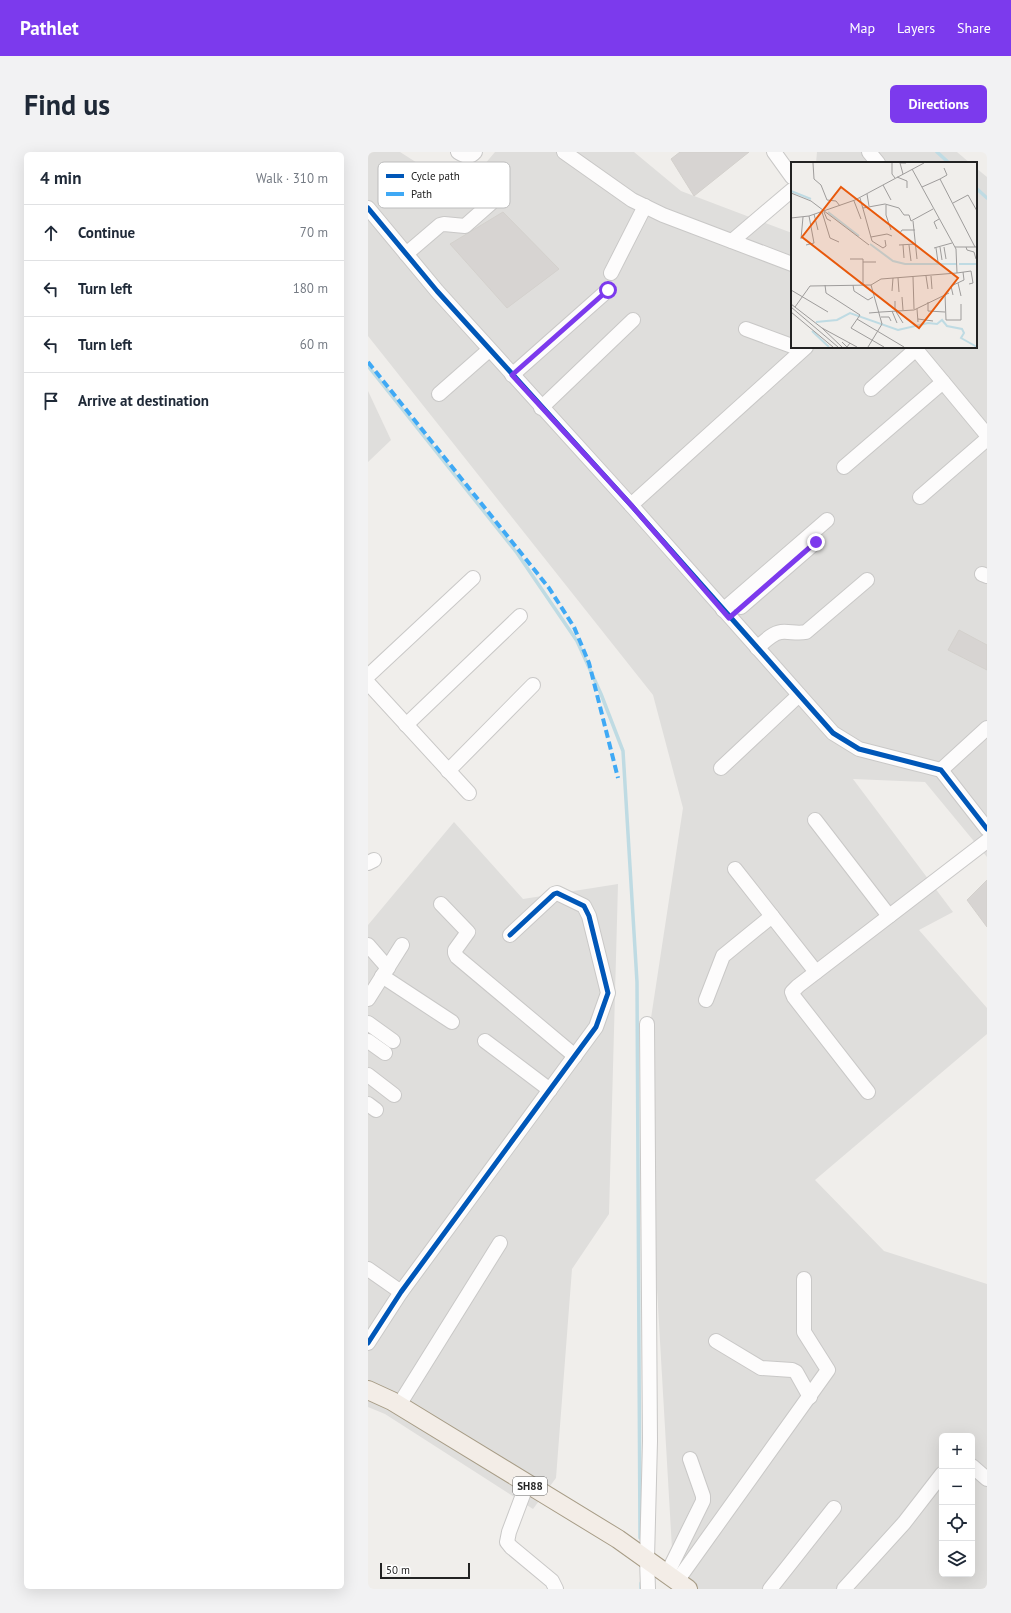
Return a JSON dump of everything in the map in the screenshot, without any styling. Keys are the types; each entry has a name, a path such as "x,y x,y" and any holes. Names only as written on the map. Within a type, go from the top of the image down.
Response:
{"main road":[{"name":"SH88","path":"368,1390 399,1405 618,1539 677,1581"}],"street":[{"path":"458,152 466,157 475,152"},
{"path":"566,152 632,200 662,214 791,264"},
{"path":"774,152 791,176"},
{"path":"869,152 877,162"},
{"path":"732,241 791,191"},
{"path":"611,273 645,206"},
{"path":"368,208 437,291 489,350 631,505 756,648 833,733 859,749 941,770 987,829"},
{"path":"406,254 440,225 465,226 485,208"},
{"path":"512,375 608,290"},
{"path":"541,408 633,320"},
{"path":"746,329 791,345"},
{"path":"631,505 798,348"},
{"path":"871,389 915,348 987,435"},
{"path":"439,394 489,350"},
{"path":"844,467 943,382"},
{"path":"920,497 987,439"},
{"path":"726,614 827,520"},
{"path":"726,614 816,542"},
{"path":"368,676 473,578"},
{"path":"756,648 777,633 806,632 867,580"},
{"path":"406,725 520,616"},
{"path":"368,683 469,793"},
{"path":"448,771 533,685"},
{"path":"721,768 799,695"},
{"path":"941,770 987,728"},
{"path":"815,820 889,916"},
{"path":"868,1092 794,998 792,992 987,841"},
{"path":"735,869 816,972"},
{"path":"368,1343 401,1292 596,1027 608,993 587,910 584,906 557,893 554,894 510,935"},
{"path":"441,904 468,932 455,950 457,957 575,1056"},
{"path":"706,1000 723,956 772,916"},
{"path":"368,945 385,972 452,1022"},
{"path":"368,999 402,946"},
{"path":"368,1023 393,1041"},
{"path":"647,1024 650,1441 647,1559 648,1589"},
{"path":"368,1041 385,1052"},
{"path":"485,1041 550,1090"},
{"path":"368,1075 394,1095"},
{"path":"399,1405 500,1243"},
{"path":"368,1269 401,1292"},
{"path":"677,1581 828,1370 804,1332 804,1279"},
{"path":"716,1341 761,1368 792,1370 796,1372 810,1397"},
{"path":"677,1581 703,1501 703,1496 690,1459"},
{"path":"975,1469 987,1479"},
{"path":"844,1589 904,1523 939,1478"},
{"path":"527,1484 509,1532 507,1542 552,1581 556,1589"},
{"path":"770,1589 834,1508"}],"shaded area":[{"path":"368,152 400,152 416,162 378,162 378,208 510,208 510,162 486,162 495,152 634,152 681,191 791,233 791,348 977,348 977,169 987,177 987,857 925,782 853,779 953,912 919,930 987,1008 987,1034 815,1180 884,1251 987,1284 987,1589 671,1589 672,1549 644,1064 683,808 653,695 368,336"},
{"path":"817,152 957,152 969,162 816,162"},
{"path":"368,391 391,440 368,462"},
{"path":"454,822 523,899 618,884 609,1214 572,1269 556,1478 533,1509 385,1414 368,1407 368,925"}],"building":[{"path":"680,152 749,152 694,196 671,159"},
{"path":"503,212 559,269 507,308 450,244"},
{"path":"959,630 987,645 987,670 948,650"},
{"path":"987,880 987,927 967,900"}],"waterway":[{"path":"937,152 948,162"},
{"path":"977,189 987,198"},
{"path":"368,366 517,553 577,641 601,694 623,751 637,982 640,1538"},
{"path":"641,1583 641,1589"}],"marked path":[{"path":"368,362 549,588 574,627 589,663 618,778"}],"cycle path":[{"path":"368,208 437,291 631,505 833,733 859,749 941,770 987,829"},
{"path":"368,1343 401,1292 596,1027 608,993 589,916 584,906 557,893 554,894 510,935"}],"route":[{"path":"608,290 512,375 631,505 729,618 816,542"}]}
